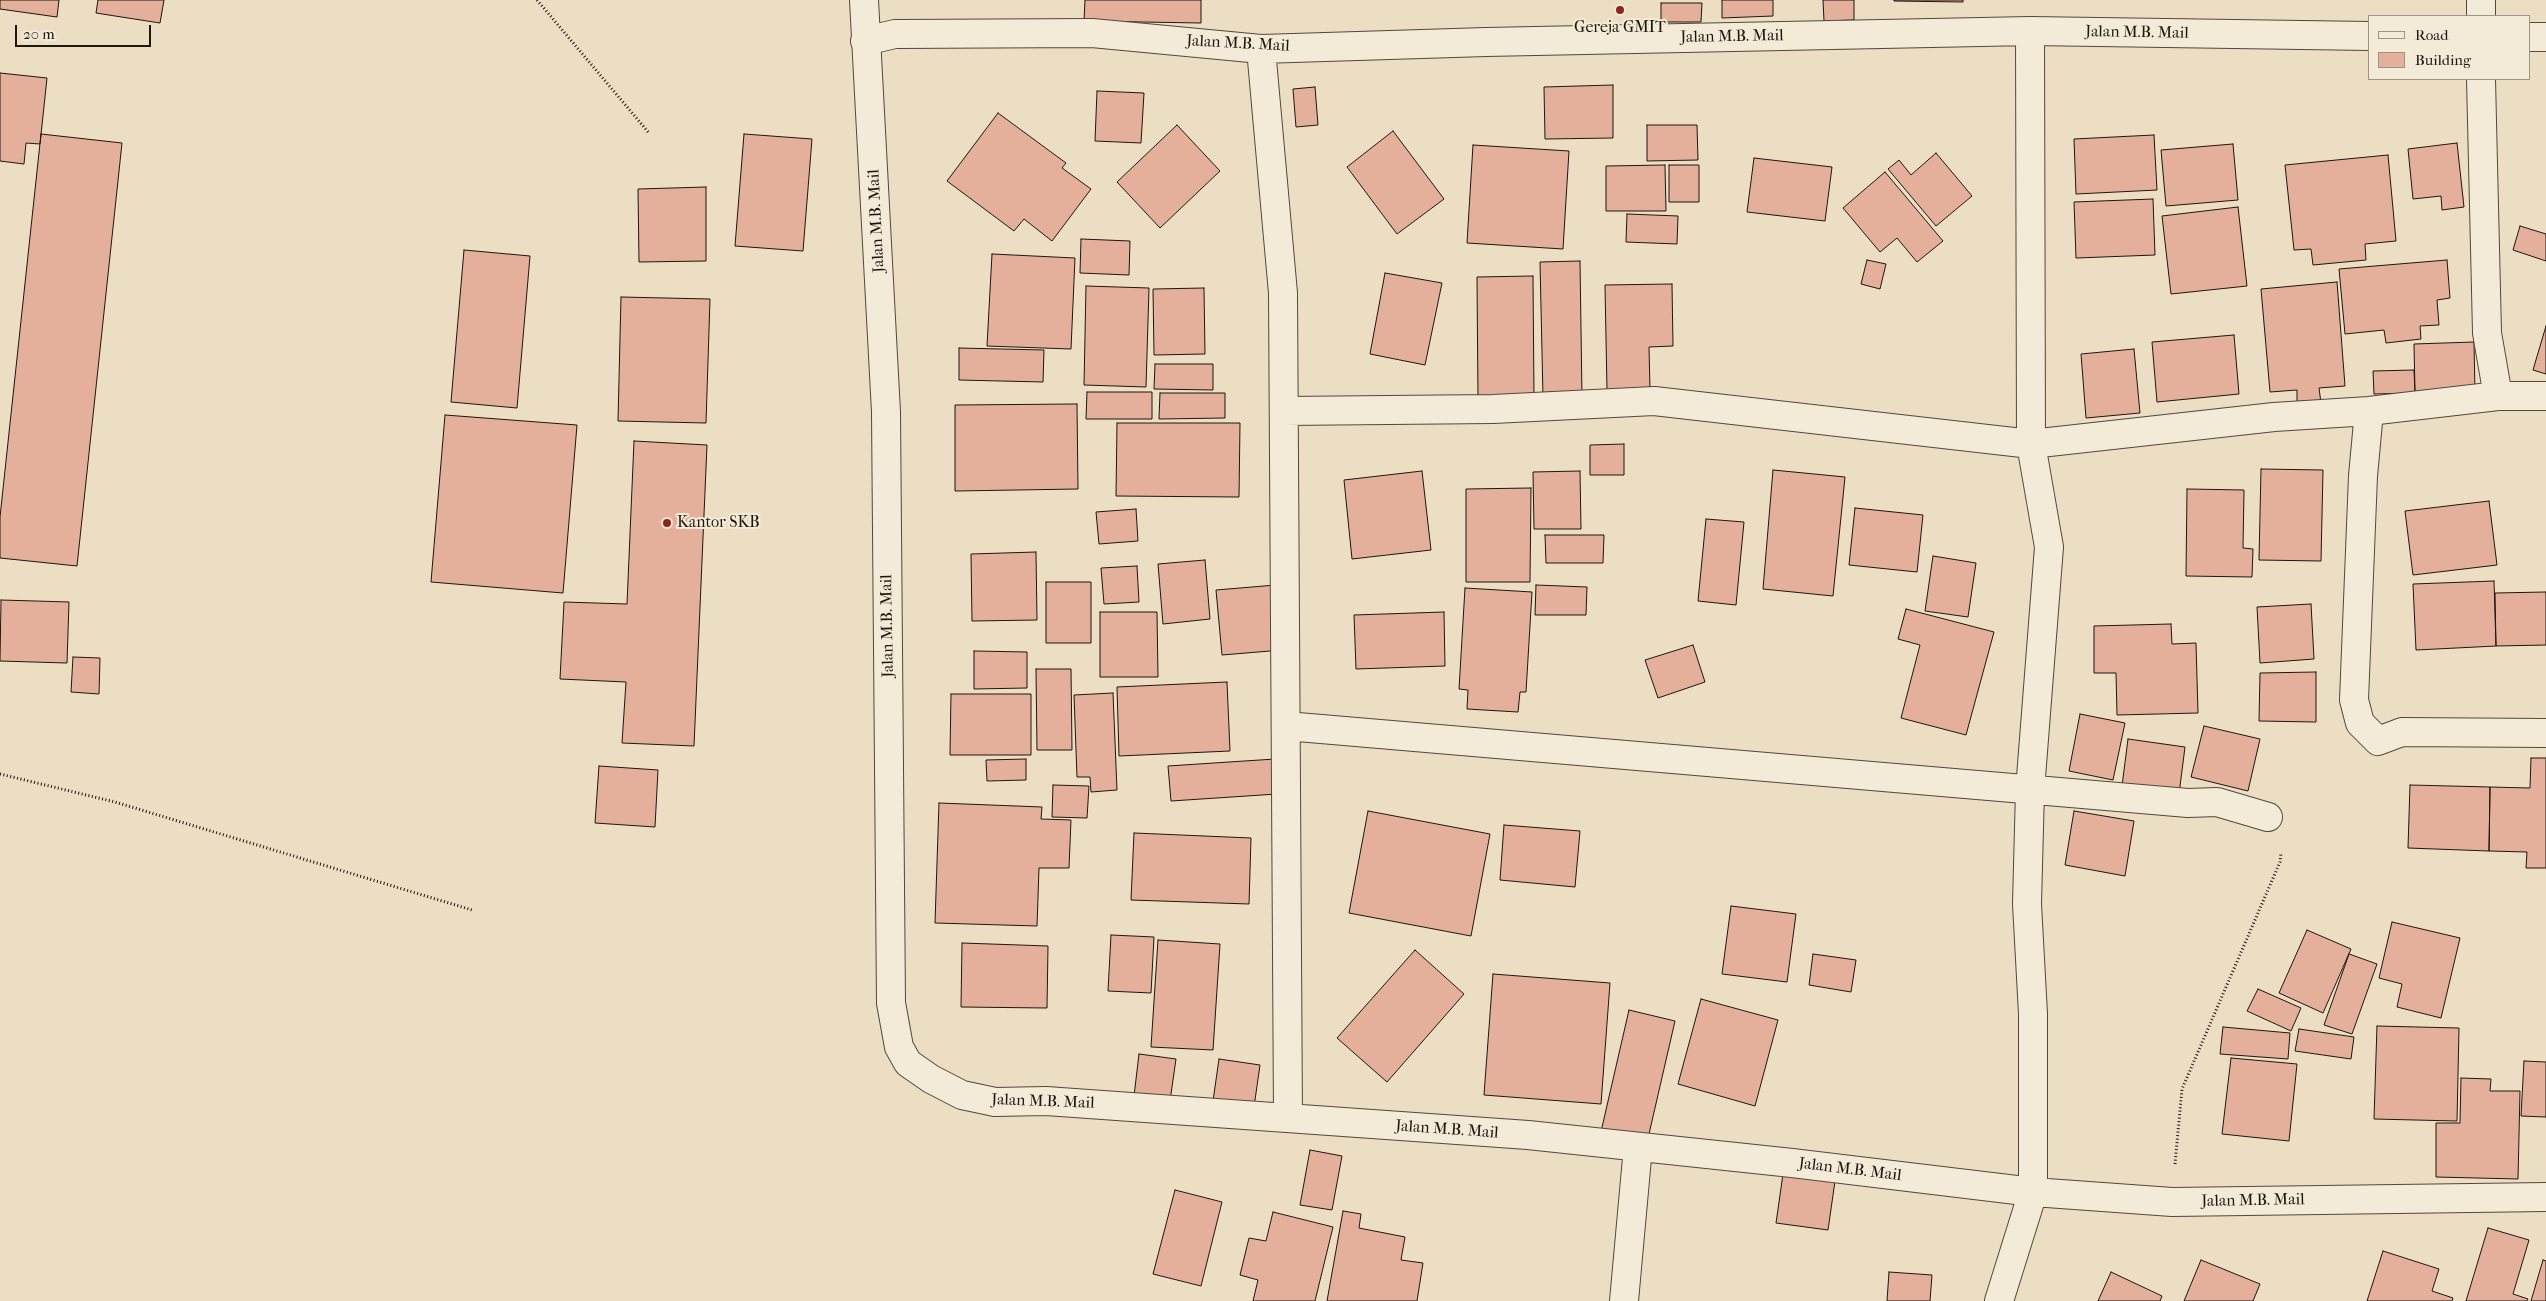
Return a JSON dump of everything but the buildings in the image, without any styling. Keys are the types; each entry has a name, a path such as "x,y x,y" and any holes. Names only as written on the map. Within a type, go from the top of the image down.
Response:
{"street":[{"path":"864,0 865,41"},
{"path":"2481,0 2481,15"},
{"path":"2000,1301 2033,1192 2033,1014 2027,904 2030,790 2049,546 2031,444 2030,31"},
{"name":"Jalan M.B. Mail","path":"2368,36 2030,31 1261,49 1092,33 895,34 865,41 878,232 886,412 892,1003 899,1047 908,1063 931,1079 962,1095 995,1102 1046,1101 1528,1135 2033,1192 2172,1202 2546,1197"},
{"path":"2531,37 2546,37"},
{"path":"1261,49 1283,294 1288,1118"},
{"path":"2481,80 2487,333 2498,396"},
{"path":"1284,411 1493,409 1654,402 2031,444 2274,417 2369,411 2498,396 2546,396"},
{"path":"2369,411 2363,476 2354,700 2360,723 2378,742 2402,732 2546,733"},
{"path":"1286,726 2188,803 2218,802 2268,817"},
{"path":"1624,1301 1638,1147"}],"path":[{"path":"536,0 649,133"},
{"path":"0,774 115,802 472,910"},
{"path":"2172,1202 2182,1089 2280,862 2282,845 2279,830 2268,817"}],"place":[{"name":"Gereja GMIT","path":"1620,10"},
{"name":"Kantor SKB","path":"667,523"}]}
